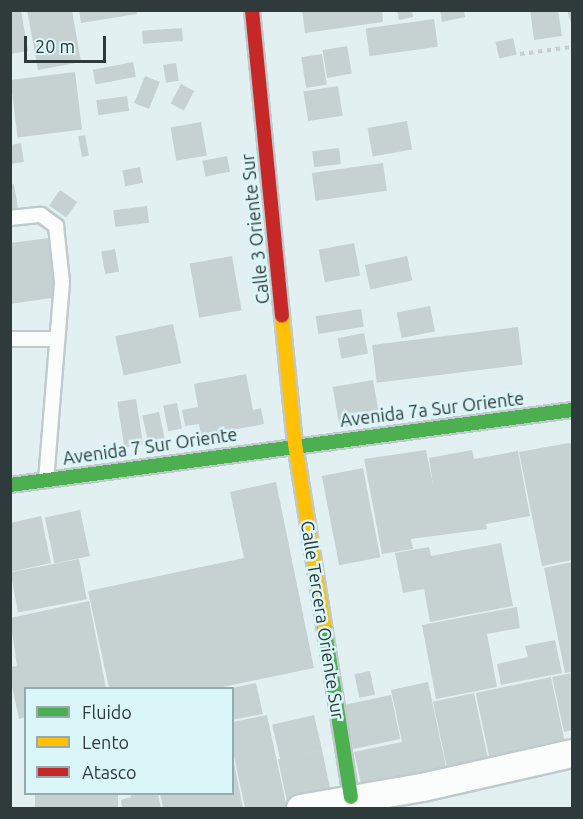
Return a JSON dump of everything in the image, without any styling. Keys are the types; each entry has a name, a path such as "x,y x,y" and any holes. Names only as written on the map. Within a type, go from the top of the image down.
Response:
{"main road":[{"name":"Calle 3 Oriente Sur","path":"252,10 295,444"},
{"name":"Avenida 7a Sur Oriente","path":"295,444 573,410"},
{"name":"Avenida 7 Sur Oriente","path":"10,484 295,444"},
{"name":"Calle Tercera Oriente Sur","path":"295,444 351,797"}],"street":[{"path":"300,808 351,797 424,798 573,753"}],"lane":[{"path":"10,218 41,215 56,226 62,282 46,480"},
{"path":"10,339 57,339"}],"path":[{"path":"520,54 573,47"}],"building":[{"path":"10,10 21,10 28,51 10,54"},
{"path":"27,10 72,10 81,62 38,70"},
{"path":"79,10 136,10 137,14 81,23"},
{"path":"302,10 382,10 383,22 305,33"},
{"path":"397,10 412,10 413,17 399,20"},
{"path":"440,10 464,10 465,17 442,22"},
{"path":"530,10 558,10 562,36 534,40"},
{"path":"567,10 572,10 572,26"},
{"path":"434,19 438,47 370,56 366,29"},
{"path":"182,28 183,41 143,44 142,31"},
{"path":"513,38 517,55 499,59 495,42"},
{"path":"347,46 352,74 327,78 322,50"},
{"path":"322,54 327,85 306,88 301,57"},
{"path":"133,62 136,77 96,85 93,70"},
{"path":"176,63 179,81 166,83 163,65"},
{"path":"75,72 82,130 18,137 10,80"},
{"path":"145,76 160,82 149,109 134,103"},
{"path":"181,84 194,91 184,110 171,103"},
{"path":"338,86 343,116 308,121 303,91"},
{"path":"127,96 129,111 98,115 96,100"},
{"path":"407,121 412,150 373,157 368,128"},
{"path":"201,122 207,155 176,161 170,127"},
{"path":"85,135 89,156 82,157 78,136"},
{"path":"21,143 24,162 10,164 10,145"},
{"path":"339,148 341,164 314,167 312,151"},
{"path":"227,156 230,172 206,176 202,161"},
{"path":"383,163 387,191 316,201 312,173"},
{"path":"140,167 143,183 125,186 122,170"},
{"path":"14,184 18,209 10,210 10,185"},
{"path":"60,190 77,202 66,218 49,206"},
{"path":"147,206 149,223 115,227 113,210"},
{"path":"49,238 58,297 10,304 10,243"},
{"path":"354,243 360,275 325,282 319,250"},
{"path":"115,249 119,272 105,274 101,251"},
{"path":"232,256 242,310 199,318 190,263"},
{"path":"407,256 412,280 370,289 365,265"},
{"path":"430,306 435,332 402,338 397,312"},
{"path":"361,309 364,327 318,334 316,316"},
{"path":"173,324 181,363 124,375 115,336"},
{"path":"518,327 523,365 377,383 372,345"},
{"path":"364,333 368,354 342,359 337,338"},
{"path":"246,374 253,410 261,408 264,424 201,436 199,424 185,426 182,410 198,407 194,384"},
{"path":"373,380 380,420 340,427 333,387"},
{"path":"136,399 143,444 124,447 117,402"},
{"path":"177,403 182,429 168,431 163,406"},
{"path":"159,412 165,441 149,445 142,416"},
{"path":"572,444 572,560 542,566 519,452"},
{"path":"426,450 433,485 429,458 472,450 474,459 518,451 530,516 486,524 487,529 411,539 413,549 382,554 364,459"},
{"path":"363,468 380,557 339,565 322,476"},
{"path":"276,482 314,668 223,687 109,687 88,591 244,558 230,492"},
{"path":"80,510 90,556 55,563 45,517"},
{"path":"41,516 51,563 10,572 10,523"},
{"path":"501,543 513,606 430,622 424,589 403,593 395,553 429,547 431,556"},
{"path":"79,559 87,599 18,613 10,572"},
{"path":"572,562 572,672 565,673 544,568"},
{"path":"89,601 106,687 24,687 24,718 19,719 10,677 10,667 17,666 10,618"},
{"path":"517,607 520,628 487,634 497,687 436,699 422,625"},
{"path":"555,640 562,673 501,685 497,664 528,657 525,646"},
{"path":"370,671 375,694 359,698 354,674"},
{"path":"572,673 572,730 564,732 552,677"},
{"path":"551,677 567,752 492,768 476,693"},
{"path":"428,682 448,776 363,793 354,752 402,742 391,690"},
{"path":"256,683 263,714 234,720 234,688"},
{"path":"474,693 490,769 449,778 433,702"},
{"path":"391,695 400,739 353,749 344,705"},
{"path":"267,715 287,808 245,808 234,756 234,722"},
{"path":"314,715 322,750 280,760 272,725"},
{"path":"322,750 332,798 288,807 278,759"},
{"path":"234,763 243,808 163,808 160,795 234,795"},
{"path":"35,795 118,795 118,808 35,808"},
{"path":"130,795 158,795 161,808 122,808 121,800 131,797"}],"traffic: fast":[{"path":"10,485 572,410"},
{"path":"324,625 351,797"}],"traffic: slow":[{"path":"282,316 295,444 324,625"}],"traffic: jam":[{"path":"252,10 282,316"}]}
